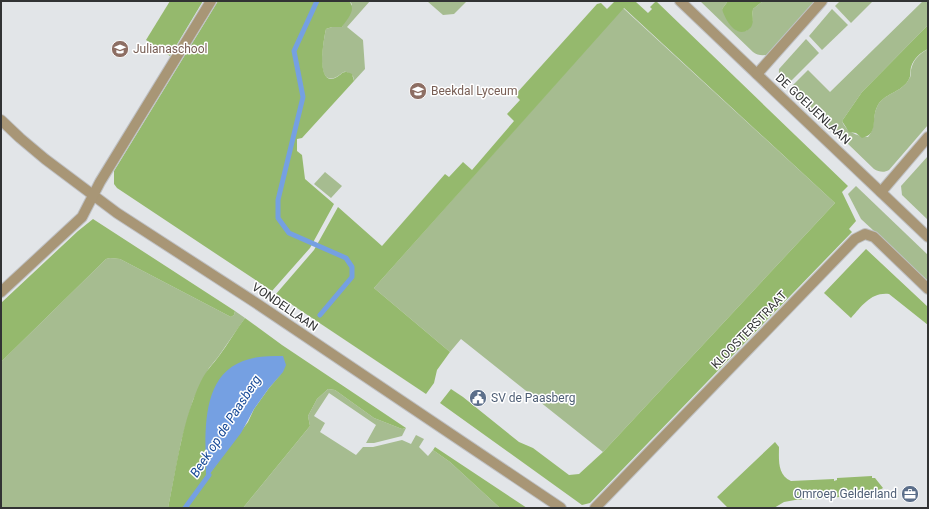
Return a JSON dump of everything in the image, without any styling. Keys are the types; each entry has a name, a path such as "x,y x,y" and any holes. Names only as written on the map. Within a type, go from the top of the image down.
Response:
{"street":[{"path":"1,292 82,217 100,182 211,1"},
{"name":"DE GOEIJENLAAN","path":"680,1 928,237"},
{"path":"757,74 822,1"},
{"name":"VONDELLAAN","path":"1,120 45,159 93,196 391,393 561,508"},
{"path":"881,192 928,137"},
{"name":"KLOOSTERSTRAAT","path":"595,508 855,239 865,234 874,237 928,289"}],"green space":[{"path":"170,1 203,1 170,56 146,40"},
{"path":"218,1 349,1 352,8 352,11 342,27 332,27 326,29 322,60 325,75 329,79 338,77 342,73 346,72 352,74 354,81 302,138 297,139 297,151 302,155 305,179 334,204 310,248 272,291 117,188 114,184 114,171"},
{"path":"349,1 370,1 347,27 363,40 365,69 354,81 353,76 346,72 343,72 334,78 328,78 324,74 322,59 326,29 332,27 342,27 352,4"},
{"path":"427,1 467,1 454,14 443,15"},
{"path":"615,1 637,1 636,2 648,13 652,9 650,7 656,1 848,186 842,192 856,221 849,229 852,232 590,503 582,505 440,403 451,389 519,442 533,448 569,475 579,474 603,452 835,203 624,8 374,288 450,352 437,370 434,383 426,394 276,294 314,250 338,207 382,246 445,174 449,177 463,162 472,170 514,121 507,114 520,100 515,95 597,4 601,3 607,9"},
{"path":"700,1 728,1 722,9 736,30 746,31 753,20 753,9 763,1 816,1 770,54 759,55 753,52"},
{"path":"728,1 763,1 753,9 753,23 748,30 739,32 735,30 728,22 722,9"},
{"path":"840,1 873,1 851,23 835,6"},
{"path":"923,1 928,1 928,25 862,92 842,121 846,128 852,133 868,137 872,130 877,107 880,102 906,84 911,75 912,66 915,60 919,55 928,49 928,125 889,170 885,172 880,171 874,169 790,88 808,70 830,92"},
{"path":"623,8 835,203 603,452 461,339 450,352 374,288"},
{"path":"832,9 848,25 822,50 809,36"},
{"path":"928,25 928,49 920,54 914,61 911,67 910,78 906,84 880,102 875,112 874,126 871,133 862,138 856,133 849,132 842,121 862,92"},
{"path":"806,39 819,53 787,85 780,76 779,69"},
{"path":"928,156 928,220 902,195 901,186"},
{"path":"325,172 342,186 331,198 314,184"},
{"path":"856,186 928,255 928,281 861,219 848,194"},
{"path":"93,219 235,311 234,315 231,317 120,259 110,258 106,259 1,362 1,303 78,231"},
{"path":"866,249 928,307 928,325 889,294 877,295 867,301 851,318 824,293"},
{"path":"106,259 120,259 231,317 234,315 235,311 245,318 209,368 193,400 181,442 168,508 1,508 1,362"},
{"path":"245,318 282,345 406,428 402,429 374,418 335,390 328,389 317,399 308,416 310,426 243,508 168,508 181,443 194,396 205,374","holes":["283,372 254,409 248,422 206,478 206,457"]},
{"path":"328,389 335,390 374,418 402,429 406,428 402,436 374,443 366,443 376,425 329,393 314,416 325,423 320,432 356,455 363,447 373,447 402,440 411,444 416,435 424,439 419,447 428,456 433,450 450,462 500,508 243,508 310,426 308,416 317,399"},
{"path":"775,442 779,447 781,471 786,478 791,481 834,479 834,481 837,480 837,478 872,476 872,478 875,478 883,488 875,493 847,494 840,497 784,502 774,508 728,508 717,497"},
{"path":"435,447 527,508 500,508 450,462 433,450"}],"water":[{"path":"268,356 283,356 286,365 283,372 269,388 254,409 241,433 206,479 205,446 208,412 218,381 228,369 248,359"}],"waterway":[{"name":"Beek op de Paasberg","path":"317,1 294,51 303,97 278,200 278,218 289,233 346,258 352,267 352,277 320,315"},
{"name":"Beek op de Paasberg","path":"185,508 209,475"}],"place":[{"name":"Julianaschool","path":"120,49"},
{"name":"Beekdal Lyceum","path":"418,91"},
{"name":"SV de Paasberg","path":"478,398"},
{"name":"Omroep Gelderland","path":"910,494"}]}
